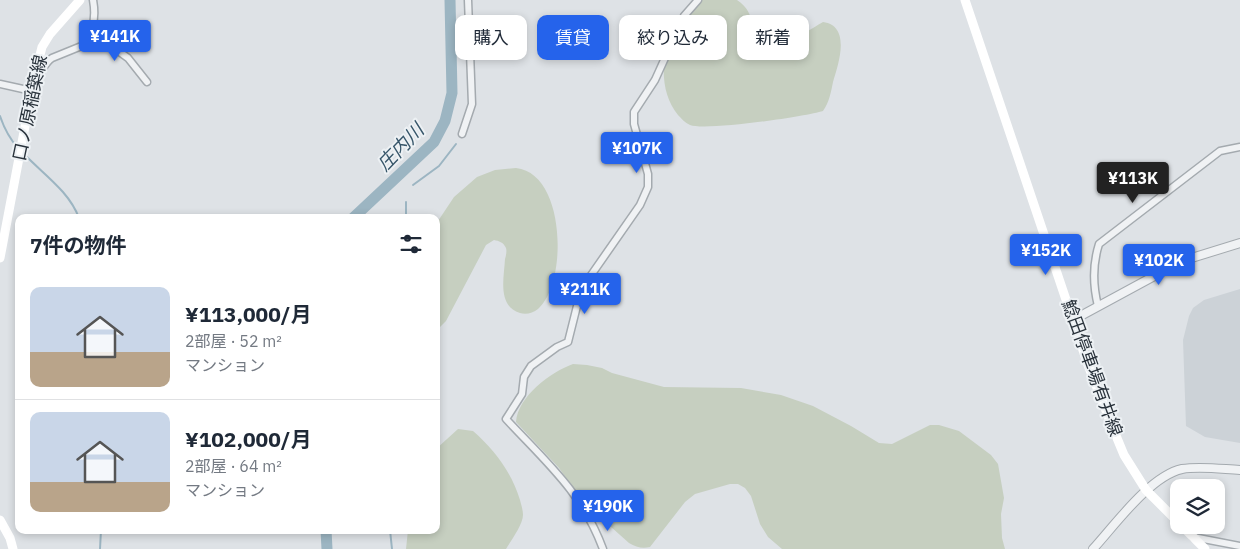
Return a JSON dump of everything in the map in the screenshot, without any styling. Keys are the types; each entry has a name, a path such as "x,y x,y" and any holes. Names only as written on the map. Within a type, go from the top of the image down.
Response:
{"main road":[{"name":"口ノ原稲築線","path":"0,258 34,79 46,40 80,0"},
{"name":"鯰田停車場有井線","path":"965,0 1088,365 1112,426 1124,455 1146,490 1170,514"},
{"path":"0,520 10,538 13,549"},
{"name":"鯰田停車場有井線","path":"1192,536 1204,549"}],"street":[{"path":"34,79 40,75 48,61 52,58 84,45 92,32 95,16 93,0"},
{"path":"462,134 472,104 468,0"},
{"path":"603,549 596,531 575,495 552,466 506,419 522,394 524,377 531,366 556,347 568,342 577,306 587,281 640,205 648,187 648,174 634,124 634,112 655,80 684,16 698,0"},
{"path":"92,32 128,58 147,82"},
{"path":"0,84 32,91"},
{"path":"1098,306 1094,258 1099,244 1220,151 1240,147"},
{"path":"1073,320 1182,261 1240,242"},
{"path":"1093,549 1146,490 1170,474 1182,470 1240,470"},
{"path":"1192,536 1240,546"}],"shaded area":[{"path":"1240,289 1240,443 1205,437 1186,426 1183,340 1193,308 1204,300"}],"green space":[{"path":"701,0 737,0 744,6 750,15 737,15 737,60 809,60 809,30 823,22 832,25 838,31 840,38 840,57 827,104 823,111 777,120 734,125 699,126 686,123 671,105 664,81 665,60 727,60 727,15 683,15"},
{"path":"516,168 533,174 545,188 553,208 557,231 554,277 548,296 538,309 527,314 520,313 508,304 504,290 506,248 501,242 494,240 486,245 446,321 440,327 440,218 454,197 477,177 495,170"},
{"path":"573,364 602,368 612,373 664,387 741,388 781,395 813,406 879,443 892,444 930,425 939,425 959,431 991,455 998,464 1004,498 1001,514 1002,538 1005,549 782,549 768,537 760,524 751,496 745,488 738,484 730,484 695,494 685,502 650,547 634,546 583,502 559,468 516,422 518,412 529,394 546,379"},
{"path":"458,429 473,431 488,446 507,471 517,490 523,515 521,523 506,549 406,549 408,534 440,534 440,445"}],"waterway":[{"name":"庄内川","path":"357,214 434,142 445,121 452,93 450,0"},
{"path":"0,116 7,133 18,148"},
{"path":"413,185 439,166 456,144"},
{"path":"23,153 55,183 69,199 77,214"},
{"path":"406,202 406,214"},
{"path":"100,549 101,534"},
{"name":"庄内川","path":"326,534 327,549"},
{"path":"390,534 392,549"}]}
